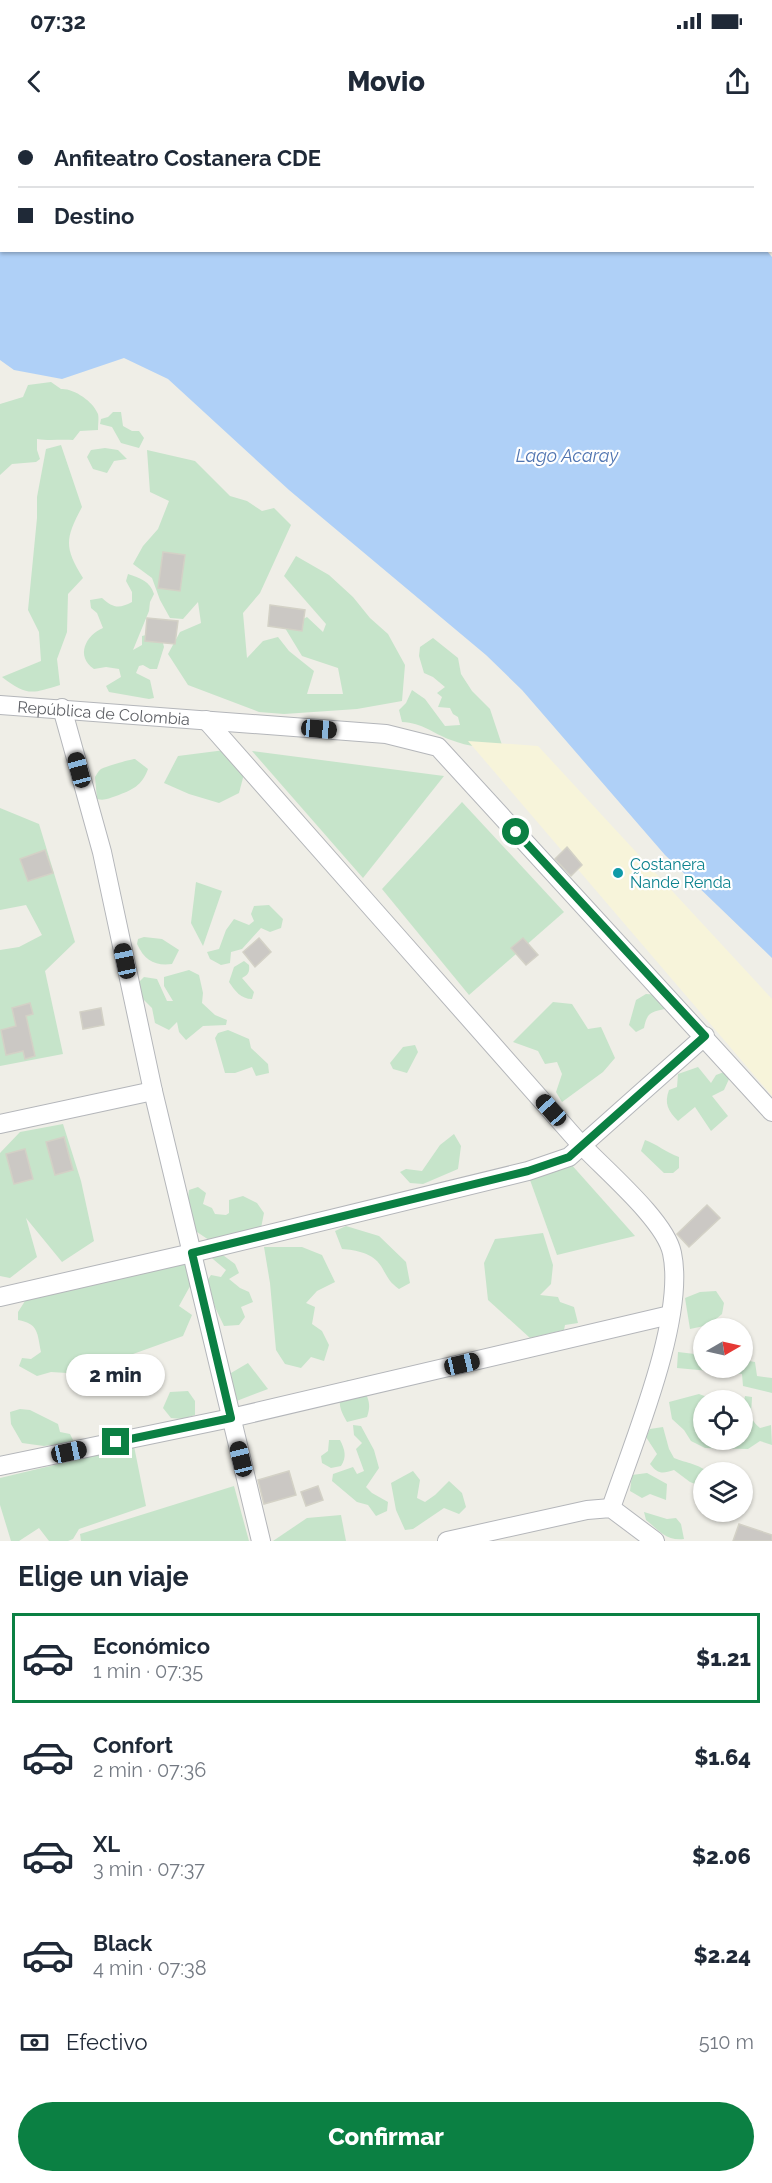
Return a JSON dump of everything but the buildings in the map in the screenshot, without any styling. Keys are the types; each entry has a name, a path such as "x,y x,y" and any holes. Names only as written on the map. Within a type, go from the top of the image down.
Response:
{"street":[{"name":"República de Colombia","path":"0,705 386,734 438,747 705,1036 772,1112"},
{"path":"62,708 102,852 153,1091 261,1541"},
{"path":"206,720 582,1146 660,1226 672,1252 674,1280 670,1315 657,1371 611,1508"},
{"path":"0,1296 192,1253 528,1171 569,1157 705,1036"},
{"path":"0,1124 153,1091"},
{"path":"0,1466 231,1418 670,1315"},
{"path":"447,1541 587,1510 611,1508 655,1541"}],"green space":[{"path":"51,382 61,389 77,393 92,404 98,414 98,430 80,431 73,440 37,439 40,459 36,462 12,464 0,475 0,404 23,397 28,385"},
{"path":"113,412 121,412 123,426 132,431 139,431 144,438 139,448 121,443 112,427 100,424 101,419"},
{"path":"61,445 82,507 72,527 69,543 72,558 83,578 68,594 67,632 57,659 60,685 30,692 18,688 2,677 41,661 39,632 28,610 37,497 46,449"},
{"path":"105,448 118,450 127,459 114,461 107,473 93,469 87,457 91,450"},
{"path":"147,450 195,461 230,496 247,501 262,511 274,508 291,525 260,593 243,613 247,658 263,641 278,637 289,651 314,671 307,694 343,694 338,668 302,656 285,628 307,617 323,632 326,624 284,576 296,556 329,575 388,634 405,665 402,701 357,709 284,714 259,712 188,685 168,654 180,632 201,623 198,602 183,619 170,618 152,578 133,564 143,546 158,529 169,501 150,492"},
{"path":"128,574 147,583 154,594 133,650 142,645 142,636 154,633 161,635 164,647 157,669 150,669 143,665 139,666 136,673 150,680 154,698 149,699 109,692 106,686 121,677 119,669 106,667 94,669 85,658 85,646 88,641 103,628 97,613 91,608 90,600 102,598 116,606 132,602 132,592 126,581"},
{"path":"433,638 458,658 461,674 472,691 490,709 503,748 464,744 422,726 402,722 399,710 406,703 412,690 425,699 445,726 460,725 458,717 450,708 438,707 442,697 437,693 445,687 424,673 419,656 420,647"},
{"path":"225,750 244,774 239,793 219,803 164,783 178,756"},
{"path":"252,751 444,776 363,878"},
{"path":"135,759 148,769 139,783 116,796 97,799 95,777 99,771"},
{"path":"462,802 564,912 469,995 382,889"},
{"path":"0,808 39,824 75,942 45,971 63,1054 0,1066 0,950 19,947 42,935 26,905 0,910"},
{"path":"196,882 222,891 203,946 191,923"},
{"path":"269,905 283,919 281,928 270,932 261,928 242,949 231,952 230,963 221,965 210,959 207,952 219,949 226,930 234,919 249,925 254,921 251,914 254,906"},
{"path":"144,937 162,939 179,950 172,964 156,963 143,955 137,944 138,939"},
{"path":"244,961 249,965 249,970 242,978 254,992 252,999 241,996 229,982 234,967"},
{"path":"189,970 199,975 203,993 202,1003 215,1015 227,1020 226,1025 203,1026 186,1040 179,1032 177,1022 169,1030 155,1023 152,1008 137,993 136,985 144,977 157,979 167,1001 173,1001 164,986 164,977"},
{"path":"646,994 662,995 667,1000 665,1009 650,1014 644,1028 636,1032 629,1025 636,1000"},
{"path":"553,1002 572,1004 588,1029 601,1027 615,1058 603,1072 562,1102 556,1092 562,1074 557,1062 545,1064 538,1051 513,1042"},
{"path":"228,1030 249,1039 251,1048 268,1064 269,1073 256,1076 252,1067 235,1073 225,1073 215,1038 218,1033"},
{"path":"415,1045 418,1052 407,1073 393,1069 390,1063 403,1047"},
{"path":"698,1067 711,1083 716,1075 724,1072 729,1079 724,1090 712,1096 728,1116 711,1131 695,1107 678,1121 669,1110 667,1103 669,1090 677,1087 678,1074"},
{"path":"63,1124 81,1181 94,1241 62,1262 26,1218 37,1257 10,1278 0,1276 0,1153 20,1132"},
{"path":"454,1134 461,1146 458,1169 423,1184 410,1183 400,1172 406,1169 422,1171 440,1145"},
{"path":"645,1140 679,1157 679,1168 673,1173 664,1173 641,1151"},
{"path":"570,1163 635,1236 557,1255 530,1180"},
{"path":"198,1187 206,1193 203,1204 212,1208 215,1214 226,1215 229,1213 229,1200 243,1196 257,1203 264,1213 260,1233 209,1240 194,1230 187,1207 189,1190"},
{"path":"346,1226 379,1236 406,1262 410,1283 399,1289 390,1281 374,1258 358,1251 342,1249 335,1231"},
{"path":"543,1233 553,1265 551,1284 540,1295 558,1297 560,1302 574,1307 578,1323 565,1325 564,1330 530,1338 488,1300 484,1263 495,1239"},
{"path":"264,1247 302,1247 322,1255 335,1282 317,1291 306,1303 315,1307 312,1324 322,1331 329,1345 324,1361 311,1357 301,1368 285,1364 276,1350"},
{"path":"216,1250 235,1264 239,1273 229,1279 249,1292 253,1302 241,1307 245,1317 239,1325 224,1326 207,1281 211,1275 221,1277 226,1270 207,1254"},
{"path":"188,1259 194,1279 179,1306 192,1315 183,1336 122,1358 106,1371 83,1374 51,1372 37,1376 19,1366 22,1358 31,1359 41,1352 36,1330 30,1324 18,1320 18,1312 25,1301 110,1276"},
{"path":"716,1291 724,1303 722,1314 717,1318 693,1318 693,1328 690,1329 685,1298 700,1292"},
{"path":"678,1352 693,1354 693,1369 677,1368"},
{"path":"753,1362 755,1362 757,1376 772,1378 772,1393 743,1386 742,1378 753,1378"},
{"path":"248,1363 268,1389 234,1402 231,1373"},
{"path":"347,1380 356,1381 365,1393 369,1402 367,1417 347,1422 341,1410 340,1401"},
{"path":"188,1391 195,1401 195,1415 182,1419 171,1418 163,1408 170,1392"},
{"path":"693,1396 693,1442 672,1419 669,1402"},
{"path":"20,1409 30,1410 58,1424 60,1432 70,1434 74,1442 44,1446 22,1443 11,1424 10,1412"},
{"path":"753,1421 760,1428 771,1425 772,1445 760,1441 753,1446"},
{"path":"353,1425 361,1426 374,1450 379,1468 366,1487 388,1502 387,1511 376,1516 368,1505 357,1502 332,1481 333,1474 353,1467 357,1474 364,1471 356,1449 362,1443 354,1435"},
{"path":"663,1427 674,1458 693,1464 693,1483 674,1470 660,1472 650,1464 657,1454 646,1437 650,1429"},
{"path":"329,1440 340,1440 342,1444 345,1456 341,1466 331,1468 322,1463 321,1456 328,1451"},
{"path":"134,1446 146,1506 79,1529 73,1539 68,1541 49,1541 39,1528 19,1541 11,1541 0,1505 0,1478"},
{"path":"413,1471 420,1480 417,1498 425,1502 449,1481 462,1493 466,1507 459,1514 444,1508 413,1529 405,1530 396,1510 391,1483"},
{"path":"647,1473 667,1484 666,1500 650,1494 642,1498 630,1491 632,1475"},
{"path":"234,1486 249,1541 81,1541 80,1534"},
{"path":"644,1512 667,1519 676,1518 681,1524 684,1539 672,1538 663,1534 646,1520"},
{"path":"341,1515 346,1541 273,1541 307,1518"}],"sand":[{"name":"Costanera Ñande Renda","path":"468,741 538,746 772,999 772,1096"}],"water":[{"name":"Lago Acaray","path":"0,252 768,252 772,257 772,958 665,855 522,690 486,655 289,490 168,379 124,358 62,379 14,370 0,360"}],"place":[{"name":"Costanera Ñande Renda","path":"618,873"}],"route":[{"path":"116,1442 231,1418 192,1253 528,1171 569,1157 705,1036 516,832"}]}
